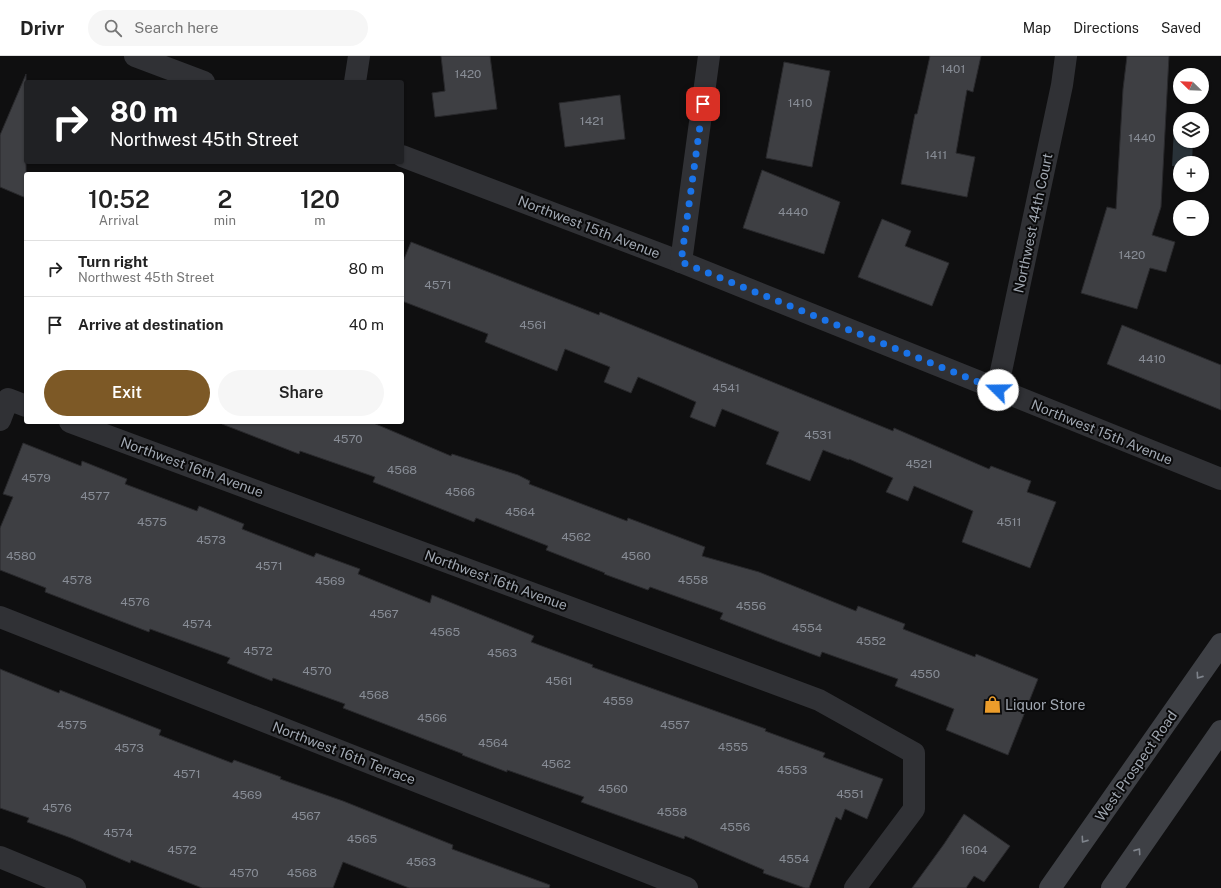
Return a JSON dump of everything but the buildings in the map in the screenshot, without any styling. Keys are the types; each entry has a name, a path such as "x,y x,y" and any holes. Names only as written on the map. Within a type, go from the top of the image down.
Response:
{"main road":[{"name":"West Prospect Road","path":"1050,888 1221,644"},
{"path":"1112,888 1221,731"}],"street":[{"path":"135,56 199,80"},
{"path":"355,80 359,56"},
{"path":"681,262 709,56"},
{"name":"Northwest 44th Court","path":"998,390 1062,85 1066,56"},
{"name":"Northwest 15th Avenue","path":"404,157 681,262 1221,479"},
{"path":"0,420 17,402"},
{"name":"Northwest 16th Avenue","path":"75,424 819,700 914,753 914,809 855,888"},
{"name":"Northwest 16th Terrace","path":"0,617 687,888"},
{"path":"0,858 75,888"}],"shaded area":[{"path":"1173,146 1173,148 1193,148 1192,156 1173,156 1172,166"}],"place":[{"name":"Liquor Store","path":"992,705"}],"route":[{"path":"703,104 681,262 998,390"}]}
